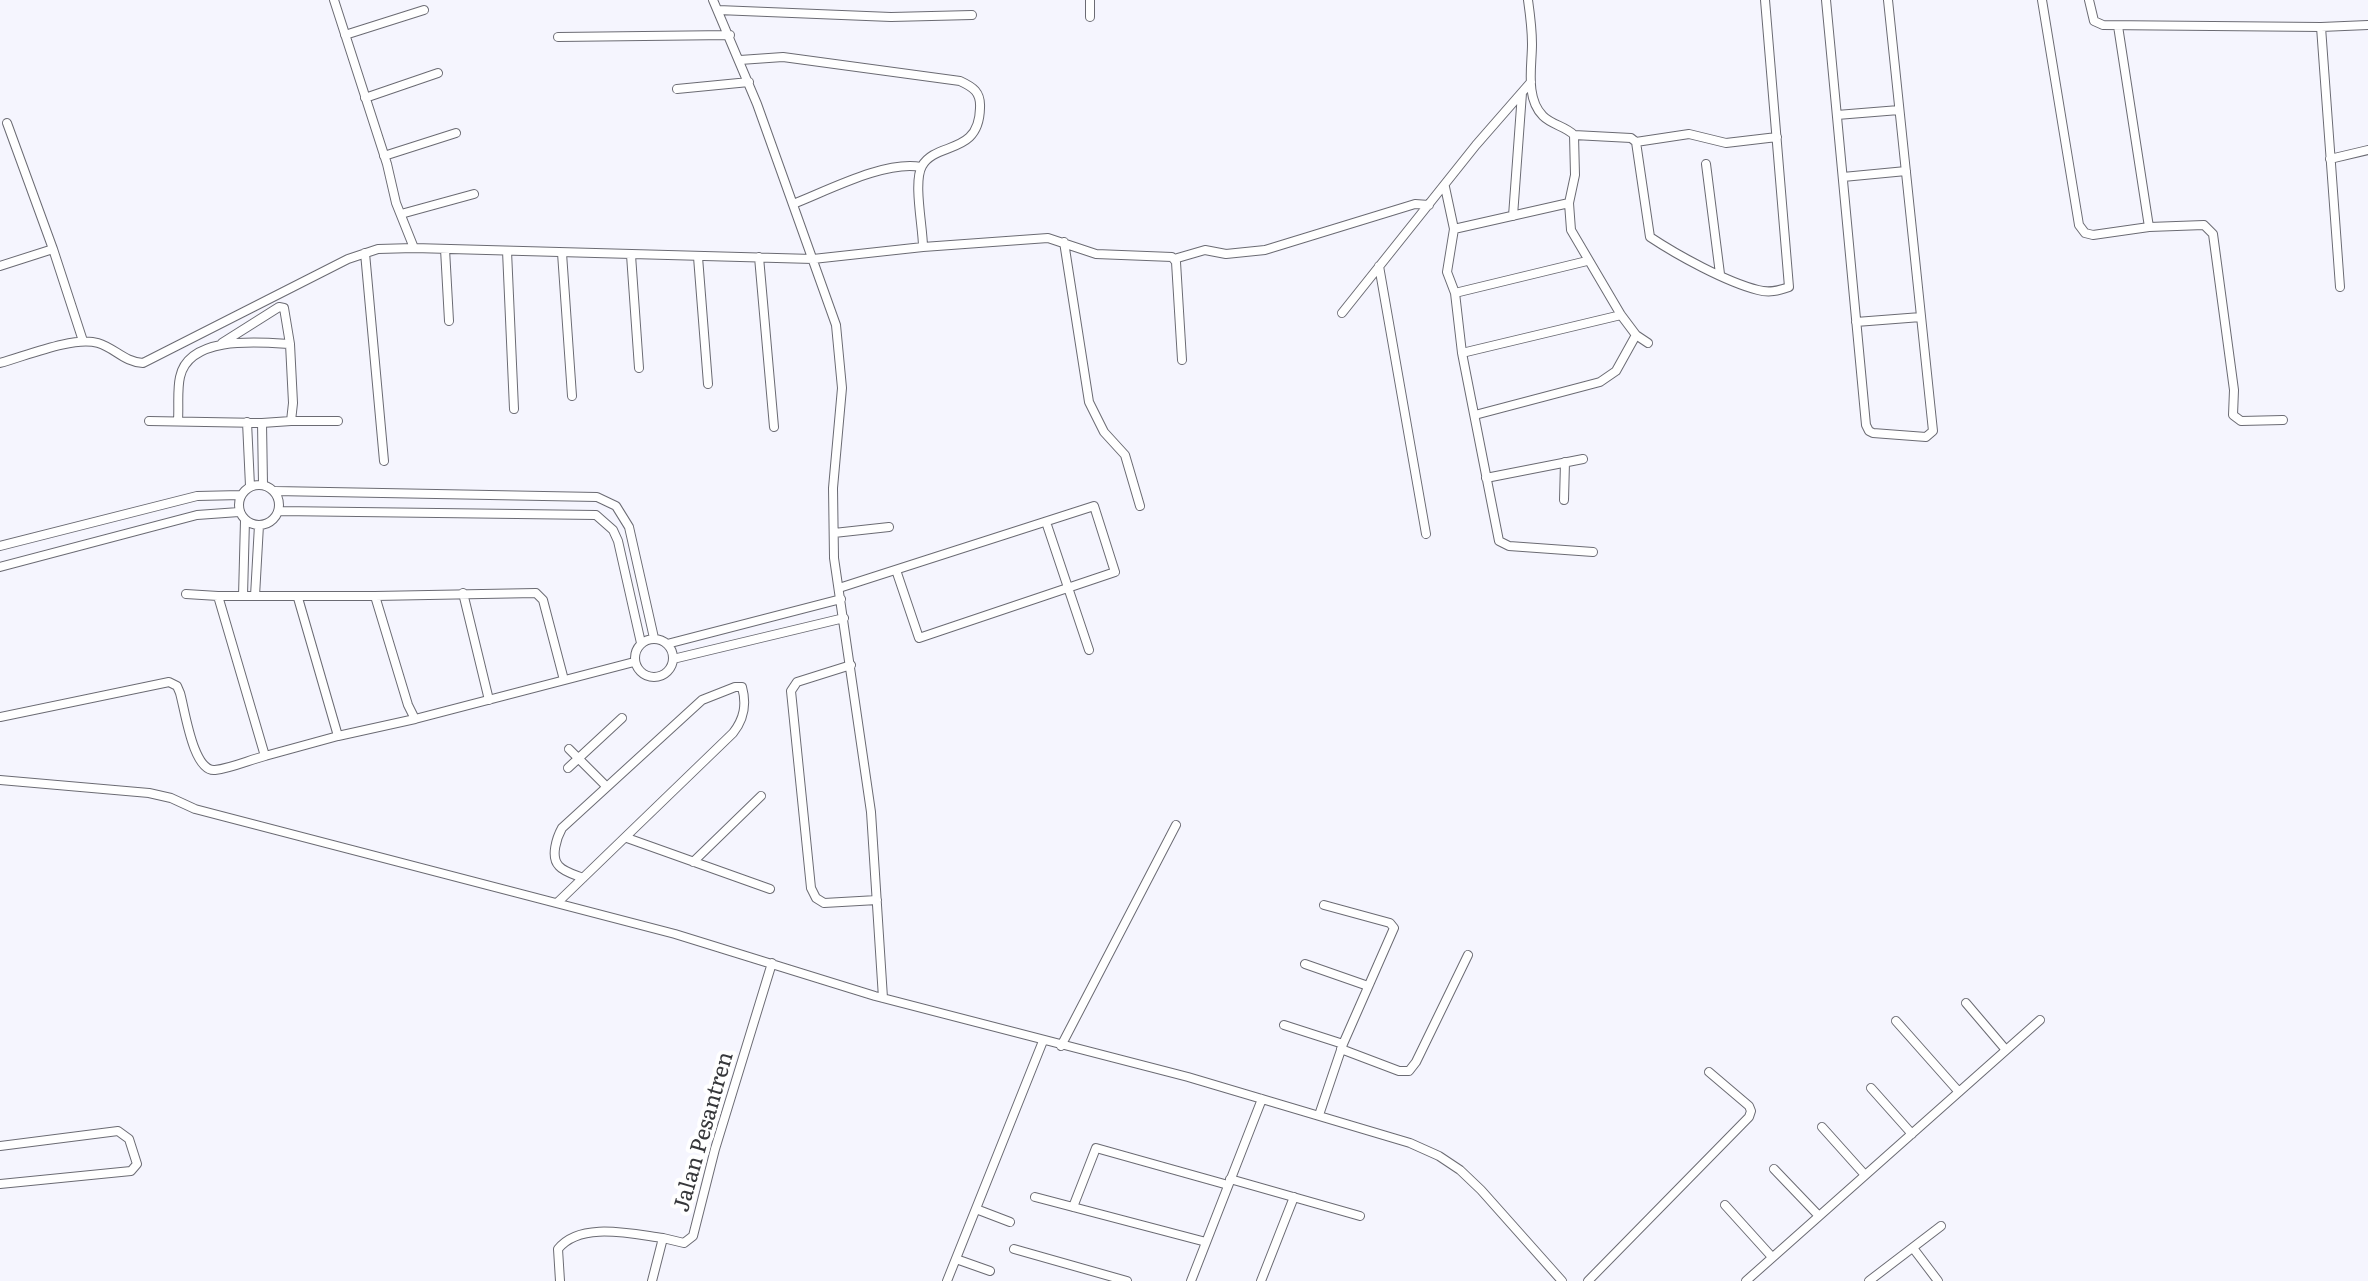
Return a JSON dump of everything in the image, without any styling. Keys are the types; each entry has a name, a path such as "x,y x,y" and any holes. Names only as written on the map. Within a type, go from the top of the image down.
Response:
{"street":[{"path":"334,0 414,248"},
{"path":"713,0 749,82 836,325 842,388 833,488 834,533 871,812 883,998"},
{"path":"1090,0 1090,17"},
{"path":"1528,0 1531,82 1533,95 1544,117 1567,128 1574,135 1631,138 1636,142 1650,237 1682,257 1720,274 1758,290 1775,291 1789,287 1765,0"},
{"path":"1826,0 1866,425 1869,431 1926,437 1933,431 1888,0"},
{"path":"2042,0 2079,225 2085,233 2093,235 2149,227 2204,225 2213,234 2234,390 2233,415 2241,421 2283,420"},
{"path":"2089,0 2094,21 2118,26 2368,25"},
{"path":"345,35 424,10"},
{"path":"718,10 891,17 972,15"},
{"path":"2118,26 2149,227"},
{"path":"2321,27 2340,287"},
{"path":"558,37 730,35"},
{"path":"740,60 783,57 960,81 978,93 980,108 977,129 966,140 931,158 921,167 918,193 923,247"},
{"path":"365,98 438,73"},
{"path":"677,89 749,82"},
{"path":"1342,313 1476,145 1531,82"},
{"path":"1513,216 1522,93"},
{"path":"1837,115 1899,110"},
{"path":"7,123 83,341"},
{"path":"384,156 456,133"},
{"path":"1636,142 1689,134 1726,143 1777,137"},
{"path":"1574,135 1575,175 1569,203 1571,230 1621,315 1636,335 1648,343"},
{"path":"2330,159 2368,150"},
{"path":"1706,164 1720,274"},
{"path":"793,204 892,169 912,165 921,167"},
{"path":"1843,177 1906,171"},
{"path":"1445,187 1454,229 1447,272 1455,293 1462,353 1499,541 1509,546 1593,552"},
{"path":"401,214 474,194"},
{"path":"1454,229 1569,203"},
{"path":"0,363 90,341 108,346 126,359 143,363 328,268 378,249 813,259 1048,238 1096,254 1174,259 1205,250 1226,254 1265,250 1415,204 1429,205"},
{"path":"1064,242 1089,402 1104,432 1125,455 1140,506"},
{"path":"0,266 53,249"},
{"path":"445,249 449,321"},
{"path":"507,251 514,409"},
{"path":"365,253 384,461"},
{"path":"562,253 572,396"},
{"path":"631,255 639,368"},
{"path":"698,257 708,384"},
{"path":"759,257 774,427"},
{"path":"1174,259 1182,360"},
{"path":"1455,293 1587,261"},
{"path":"1379,266 1426,534"},
{"path":"178,420 180,375 194,357 221,344 279,307 284,308 288,318 293,403 291,421"},
{"path":"1462,353 1621,315"},
{"path":"1856,322 1921,317"},
{"path":"1475,415 1600,382 1616,371 1636,335"},
{"path":"221,344 290,344"},
{"path":"149,421 338,421"},
{"path":"247,422 250,486"},
{"path":"262,423 263,484"},
{"path":"1486,478 1583,459"},
{"path":"1564,500 1565,462"},
{"path":"275,491 279,511 273,520 259,525 245,520 239,512 241,495 250,486 263,484 275,491 597,497 616,506 629,527 654,638"},
{"path":"0,546 197,496 241,495"},
{"path":"839,588 1094,506 1115,572 919,638 896,570"},
{"path":"279,511 596,515 613,530 641,643"},
{"path":"0,567 197,515 239,512"},
{"path":"243,596 245,520"},
{"path":"1046,522 1089,650"},
{"path":"255,596 259,525"},
{"path":"834,533 889,527"},
{"path":"625,574 639,571"},
{"path":"463,593 489,700"},
{"path":"186,594 298,598 536,593 540,596 564,680"},
{"path":"218,596 265,756"},
{"path":"375,596 415,719"},
{"path":"298,598 338,736"},
{"path":"667,644 673,659 667,672 655,677 642,674 634,662 636,648 654,638 667,644 841,599"},
{"path":"673,659 844,618"},
{"path":"741,625 746,642"},
{"path":"0,717 169,682 177,686 180,693 197,757 205,768 215,770 634,662"},
{"path":"851,665 797,682 791,691 811,888 816,898 824,903 877,900"},
{"path":"557,903 627,838 742,722 745,709 743,689 735,687 702,700 562,828 555,850 559,866 583,878"},
{"path":"568,768 622,718"},
{"path":"569,749 607,787"},
{"path":"0,780 149,793 171,798 195,809 557,903 772,963 883,998 1188,1077 1410,1143 1460,1170 1562,1281"},
{"path":"693,862 761,796"},
{"path":"1061,1046 1176,825"},
{"path":"627,838 770,889"},
{"path":"1319,1115 1342,1046 1394,928 1390,923 1324,905"},
{"path":"1284,1025 1399,1071 1409,1071 1468,955"},
{"name":"Jalan Pesantren","path":"652,1281 663,1238 684,1243 693,1236 715,1149 772,963"},
{"path":"1305,964 1368,986"},
{"path":"1966,1003 2006,1050"},
{"path":"1746,1281 2040,1020"},
{"path":"1896,1021 1959,1092"},
{"path":"947,1281 1043,1041"},
{"path":"1588,1281 1749,1117 1749,1106 1709,1072"},
{"path":"1871,1088 1912,1134"},
{"path":"1191,1281 1262,1099"},
{"path":"1822,1127 1865,1175"},
{"path":"0,1146 118,1131 129,1139 137,1164 131,1171 0,1184"},
{"path":"1073,1207 1096,1148 1360,1216"},
{"path":"1774,1169 1819,1216"},
{"path":"1035,1197 1206,1242"},
{"path":"1261,1281 1294,1197"},
{"path":"1725,1205 1772,1257"},
{"path":"976,1209 1010,1222"},
{"path":"1869,1281 1941,1226"},
{"path":"560,1281 558,1249 570,1240 602,1229 663,1238"},
{"path":"1913,1248 1938,1281"},
{"path":"1014,1249 1127,1281"},
{"path":"956,1259 990,1271"}]}
